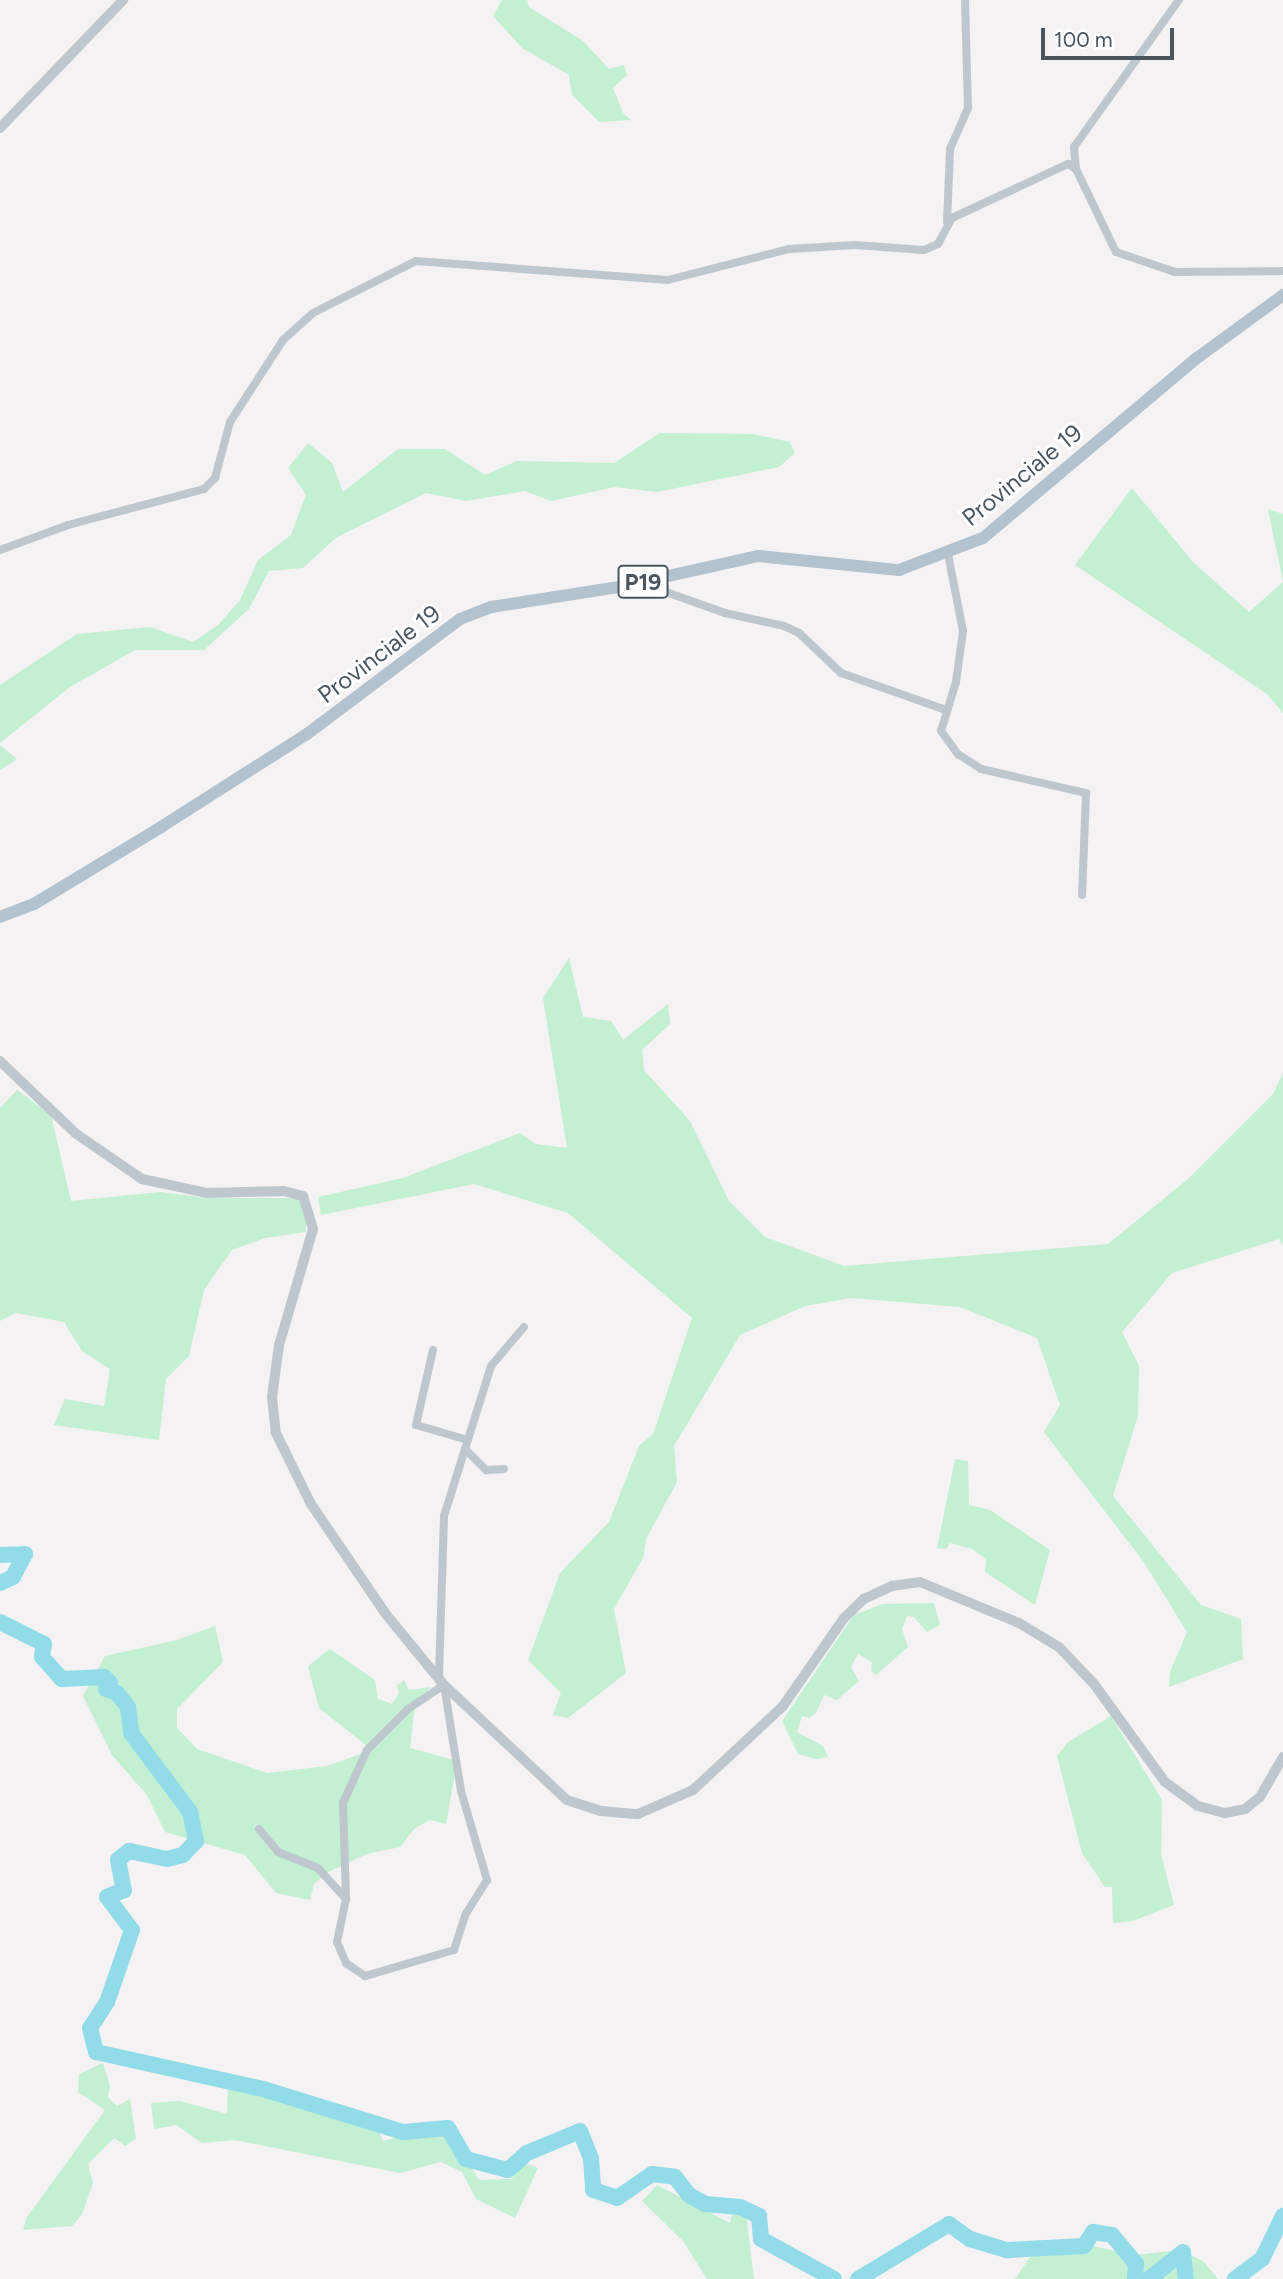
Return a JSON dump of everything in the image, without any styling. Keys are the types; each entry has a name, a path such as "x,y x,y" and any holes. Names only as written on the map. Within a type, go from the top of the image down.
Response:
{"main road":[{"name":"Provinciale 19","path":"0,917 34,904 307,734 460,619 514,601 661,578 758,556 890,570 948,554 983,538 1197,358 1283,295"}],"street":[{"path":"0,128 123,0"},
{"path":"0,550 68,525 204,489 215,478 230,422 283,340 313,313 410,263 668,280 789,249 932,248 947,222 950,149 968,108 965,0"},
{"path":"1179,0 1074,147 1076,169 1116,252 1175,272 1283,271"},
{"path":"947,222 1060,166 1068,164 1076,169"},
{"path":"948,554 963,631 957,682 941,731 970,763 997,774 1086,793 1082,895"},
{"path":"661,578 666,592 724,613 784,626 854,679 946,710"},
{"path":"0,1061 75,1133 142,1179 206,1194 284,1191 303,1196 313,1229 279,1345 272,1397 276,1433 331,1535 384,1613 439,1675 444,1685 460,1791 487,1880 466,1913 454,1950 372,1978 346,1963 337,1942 346,1899 343,1803 367,1750 408,1709 444,1685"},
{"path":"439,1675 441,1527 495,1357 524,1327"},
{"path":"433,1350 416,1425 466,1445 486,1470 503,1469"},
{"path":"444,1685 555,1793 582,1806 638,1814 693,1790 734,1756 783,1706 844,1619 864,1599 892,1586 920,1581 1020,1623 1059,1647 1094,1684 1165,1782 1198,1806 1225,1813 1245,1809 1260,1797 1283,1757"},
{"path":"259,1829 278,1852 317,1868 346,1899"}],"green space":[{"path":"502,0 527,0 529,7 583,41 609,69 624,65 627,75 613,88 623,113 631,120 599,122 572,95 569,75 522,48 493,16"},
{"path":"660,433 753,434 790,442 795,453 779,467 657,492 614,487 551,501 525,491 466,501 426,493 337,537 303,568 269,571 249,609 204,650 135,650 70,687 0,743 0,685 77,634 150,627 193,642 218,625 240,600 258,560 291,535 306,495 288,468 308,443 332,463 343,492 398,449 445,449 485,475 517,461 614,463"},
{"path":"1132,488 1193,562 1249,612 1283,582 1283,713 1267,694 1075,565"},
{"path":"1268,509 1283,514 1283,582"},
{"path":"0,745 17,759 0,770"},
{"path":"569,958 583,1017 611,1021 623,1040 668,1004 670,1024 642,1050 644,1070 690,1121 729,1201 765,1237 844,1266 1108,1244 1188,1179 1273,1094 1283,1073 1283,1245 1279,1239 1172,1273 1122,1332 1139,1366 1138,1416 1113,1496 1201,1605 1241,1619 1243,1659 1169,1687 1170,1672 1187,1632 1143,1561 1044,1432 1060,1405 1037,1338 960,1307 851,1298 805,1306 740,1335 674,1446 677,1482 646,1539 644,1556 614,1609 626,1673 568,1718 553,1715 561,1693 528,1660 560,1573 609,1522 639,1446 653,1434 692,1318 568,1213 474,1184 321,1215 318,1197 403,1178 520,1133 535,1144 567,1148 543,998"},
{"path":"17,1090 51,1115 71,1201 160,1192 207,1198 298,1198 306,1212 306,1232 265,1238 232,1250 204,1290 189,1356 166,1379 159,1440 54,1425 65,1399 104,1406 110,1369 82,1351 64,1322 16,1313 0,1321 0,1108"},
{"path":"955,1459 968,1461 969,1505 990,1510 1050,1550 1035,1605 985,1572 986,1559 972,1549 950,1543 946,1549 937,1548"},
{"path":"934,1603 940,1625 927,1632 914,1617 907,1616 902,1629 908,1647 876,1675 871,1671 872,1662 858,1654 851,1667 859,1681 837,1700 824,1695 816,1713 809,1718 802,1716 797,1732 823,1746 828,1757 816,1759 798,1754 782,1721 854,1615 883,1604"},
{"path":"215,1626 223,1662 177,1709 177,1728 197,1749 267,1773 327,1766 372,1750 319,1708 308,1666 330,1649 375,1680 378,1699 392,1704 399,1693 397,1686 404,1680 409,1690 431,1687 415,1705 410,1748 457,1761 446,1824 430,1820 415,1828 400,1847 367,1854 326,1873 314,1884 310,1900 276,1893 245,1855 165,1832 147,1795 112,1755 83,1696 105,1656 177,1640"},
{"path":"1111,1716 1162,1800 1161,1854 1174,1905 1133,1921 1113,1923 1112,1887 1105,1887 1082,1853 1057,1756 1068,1742"},
{"path":"103,2063 110,2086 108,2097 117,2106 130,2099 136,2139 125,2146 114,2138 88,2164 93,2183 82,2214 72,2226 23,2230 27,2217 105,2110 78,2092 79,2074"},
{"path":"228,2088 294,2097 342,2120 376,2125 383,2141 449,2124 460,2132 449,2146 467,2160 479,2180 512,2179 522,2162 538,2168 515,2218 476,2199 462,2172 441,2162 400,2173 235,2140 202,2143 176,2125 154,2129 151,2103 180,2101 227,2114"},
{"path":"657,2185 730,2223 734,2205 746,2212 754,2279 707,2279 683,2241 642,2201"},
{"path":"1092,2246 1135,2255 1180,2250 1203,2261 1218,2279 1015,2279 1035,2250 1044,2255"}],"waterway":[{"path":"0,1555 25,1554 13,1577 0,1583"},
{"path":"0,1622 44,1644 42,1657 62,1679 104,1677 110,1683 106,1689 117,1693 128,1707 131,1733 190,1812 196,1841 183,1855 167,1859 129,1851 118,1860 124,1890 107,1897 132,1930 107,2002 90,2028 96,2052 263,2089 403,2132 448,2128 466,2159 508,2170 527,2153 580,2131 591,2158 593,2190 617,2198 652,2174 675,2177 689,2195 705,2204 740,2207 759,2216 761,2239 834,2279"},
{"path":"1235,2279 1262,2259 1283,2216"},
{"path":"858,2279 949,2224 970,2239 1007,2250 1084,2246 1093,2232 1112,2235 1136,2264 1135,2279"},
{"path":"1149,2279 1183,2252 1186,2279"}]}
